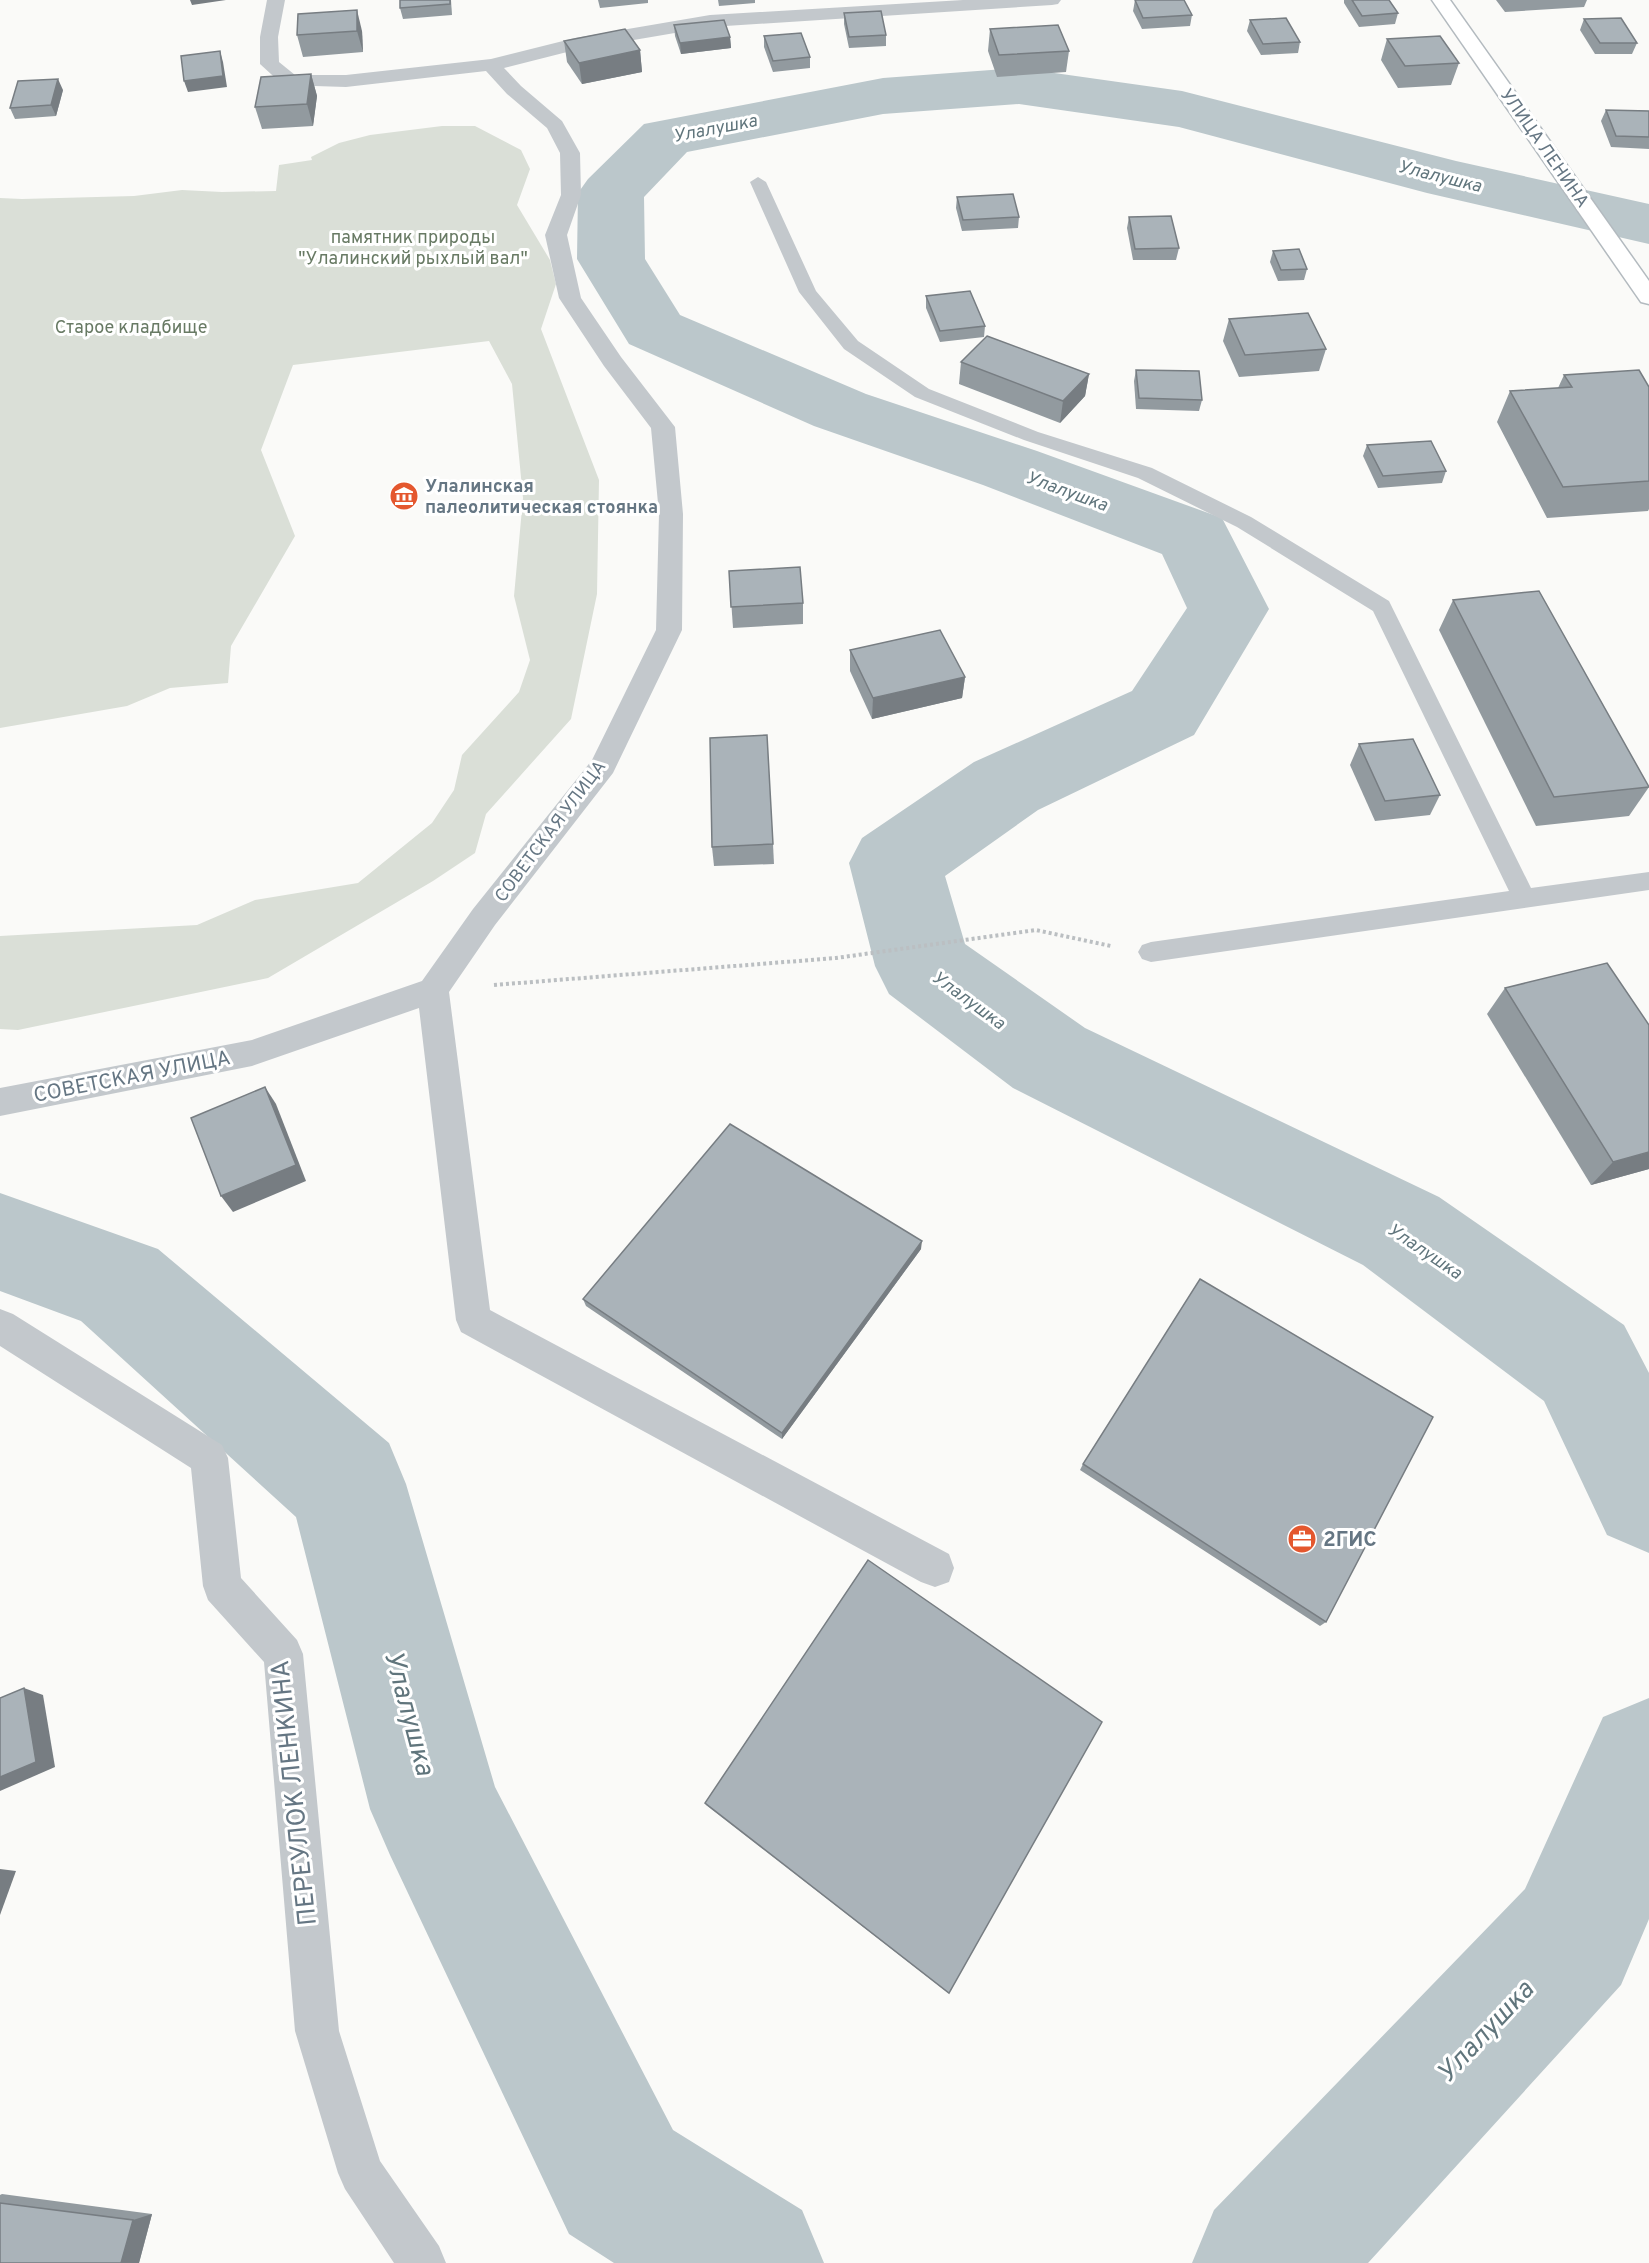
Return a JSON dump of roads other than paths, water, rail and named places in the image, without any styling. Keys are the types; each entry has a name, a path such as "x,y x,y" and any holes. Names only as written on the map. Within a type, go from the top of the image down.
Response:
{"street":[{"path":"276,0 269,37 270,64 290,81 346,81 491,65 575,44 710,21 1053,0"},
{"name":"УЛИЦА ЛЕНИНА","path":"1441,0 1649,297"},
{"name":"СОВЕТСКАЯ УЛИЦА","path":"0,1102 252,1053 433,990 484,917 603,766 669,630 671,514 663,427 612,361 570,297 556,235 571,195 570,153 555,125 514,90 491,65"},
{"path":"433,990 474,1320 935,1568"},
{"name":"ПЕРЕУЛОК ЛЕНКИНА","path":"0,1326 209,1458 222,1586 283,1654 317,2031 362,2173 422,2263"}],"lane":[{"path":"758,182 808,292 851,345 922,393 1031,436 1145,473 1244,522 1381,606 1524,898"},
{"path":"1151,952 1649,881"}],"waterway":[{"name":"Улалушка","path":"1649,224 1450,179 1182,109 1019,86 883,96 666,137 611,193 611,259 654,329 840,410 1010,468 1194,537 1228,609 1163,713 1006,786 895,863 923,966 1049,1058 1401,1231 1584,1363 1649,1494"},
{"name":"Улалушка","path":"0,1242 119,1285 347,1484 436,1809 621,2182 749,2263"},
{"name":"Улалушка","path":"1267,2263 1573,1937 1649,1763"}],"place":[{"name":"Улалинская палеолитическая стоянка","path":"404,496"},
{"name":"2ГИС","path":"1302,1539"}],"park label":[{"name":"памятник природы \"Улалинский рыхлый вал\"","path":"413,247"},
{"name":"Старое кладбище","path":"131,327"}]}
